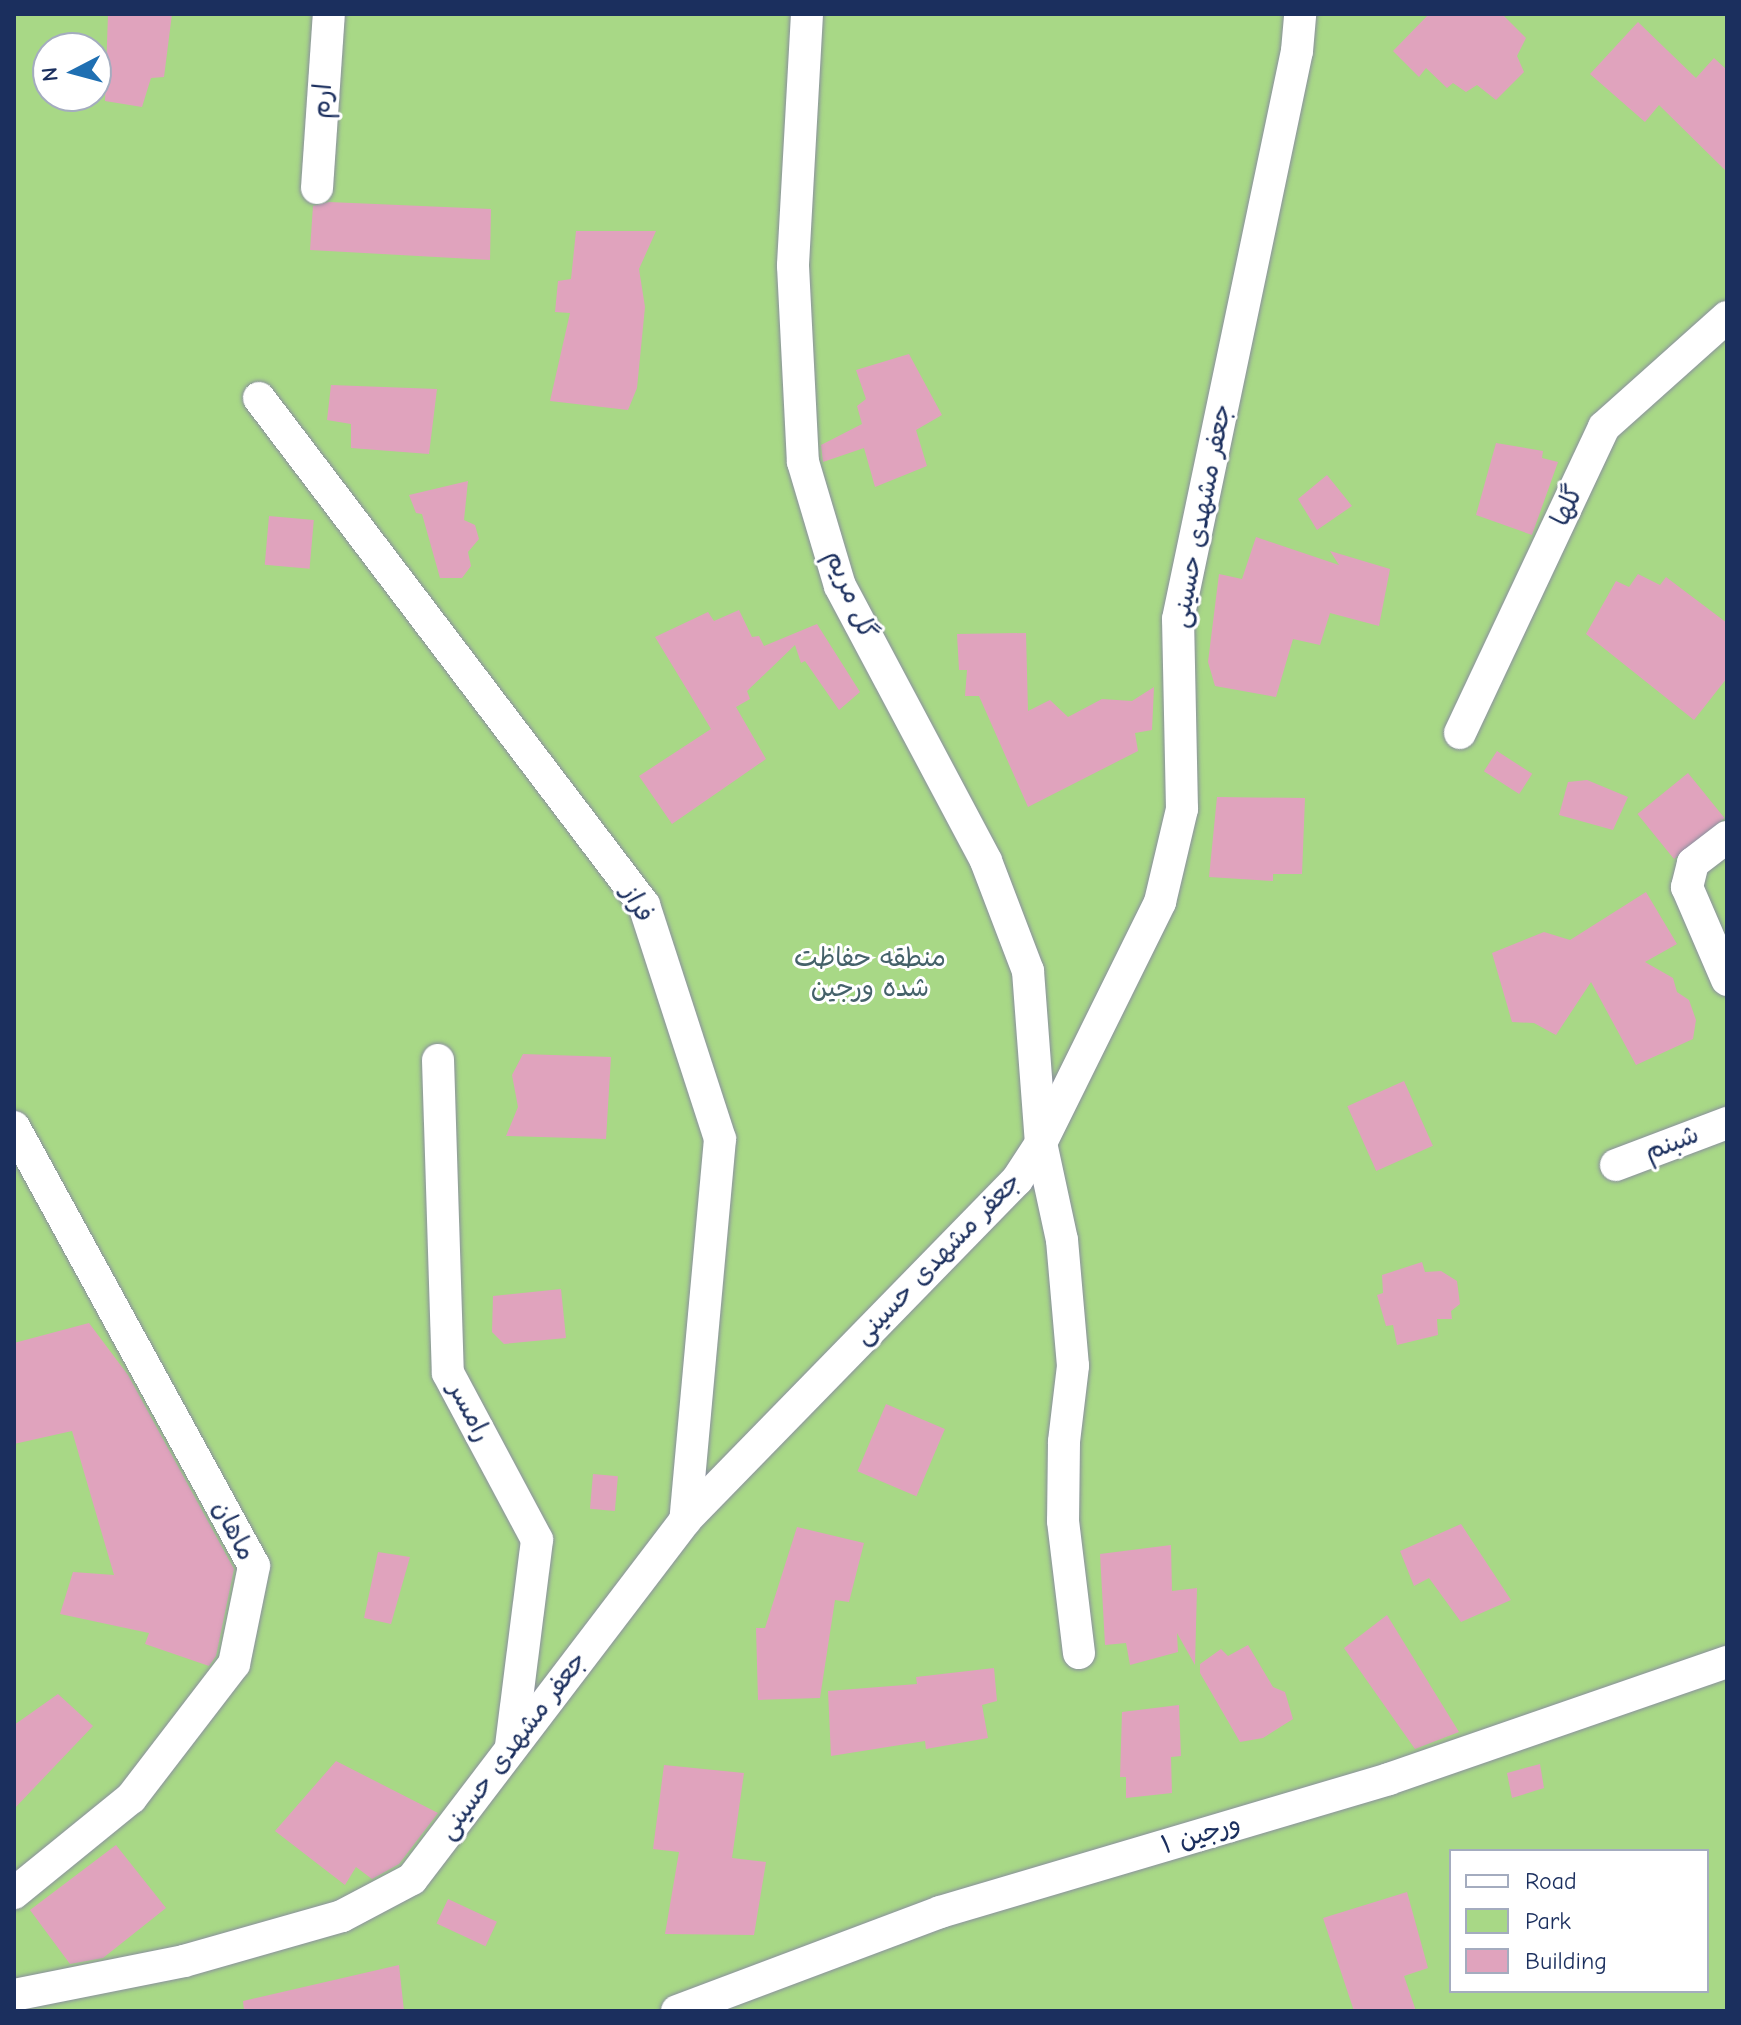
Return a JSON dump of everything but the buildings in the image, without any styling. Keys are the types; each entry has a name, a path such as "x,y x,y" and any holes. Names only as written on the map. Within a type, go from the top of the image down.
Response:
{"street":[{"name":"ارم","path":"317,188 329,14"},
{"name":"گل مریم","path":"807,14 793,266 803,462 840,586 986,861 1028,971 1041,1143 1062,1240 1073,1366 1064,1442 1063,1521 1079,1653"},
{"name":"جعفر مشهدی حسینی","path":"14,1995 184,1961 342,1916 412,1879 685,1520 1017,1180 1041,1143 1160,902 1182,809 1178,619 1297,51 1300,14"},
{"name":"گلها","path":"1460,733 1604,427 1727,317"},
{"name":"فراز","path":"259,398 644,905 720,1139 685,1520"},
{"path":"1727,837 1693,863 1687,887 1727,980"},
{"name":"رامسر","path":"438,1060 448,1373 537,1540 510,1750"},
{"name":"شبنم","path":"1616,1165 1727,1123"},
{"name":"ماهان","path":"14,1127 254,1566 234,1664 131,1798 14,1893"},
{"name":"ورجین ۱","path":"677,2011 940,1912 1389,1779 1727,1662"}],"green space":[{"name":"منطقه حفاظت شده ورجین","path":"14,14 1727,14 1727,2011 14,2011"}]}
